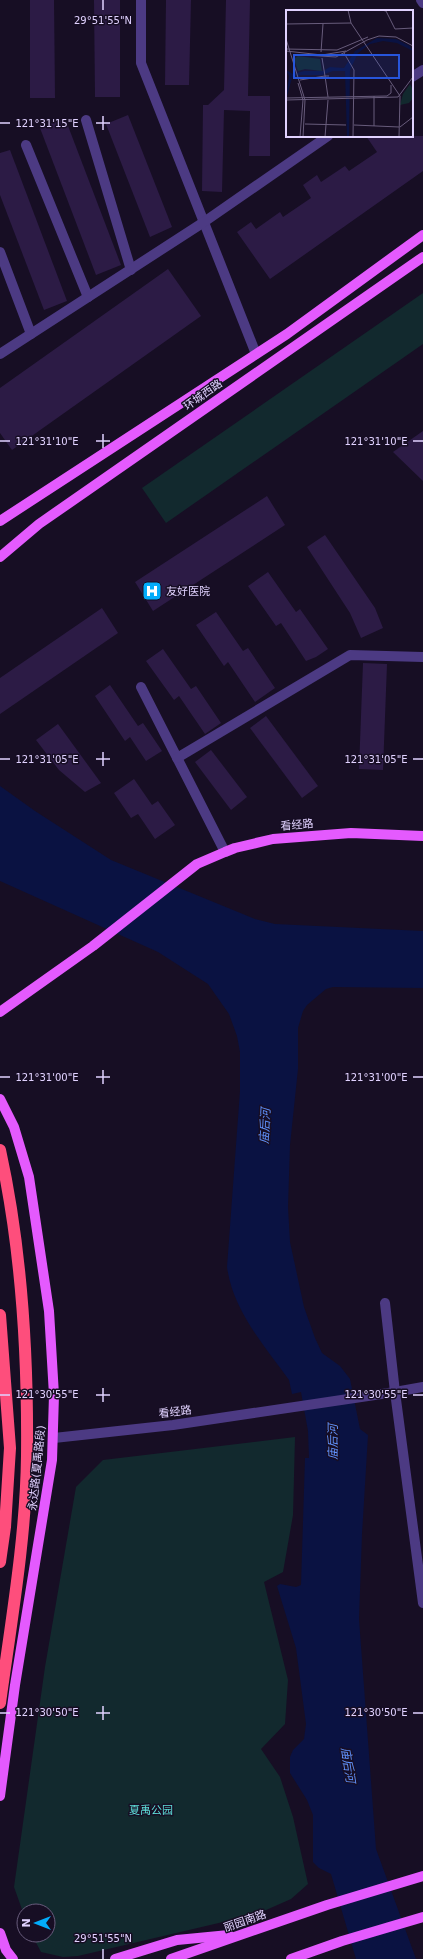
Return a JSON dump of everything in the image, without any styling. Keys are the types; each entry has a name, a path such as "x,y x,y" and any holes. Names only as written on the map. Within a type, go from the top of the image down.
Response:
{"highway":[{"path":"0,1150 8,1189 23,1310 27,1457 20,1554 0,1703"},
{"path":"0,1315 10,1448 5,1527 0,1562"}],"main road":[{"name":"环城西路","path":"0,521 287,334 423,235"},
{"name":"环城西路","path":"0,557 39,524 423,257"},
{"name":"看经路","path":"0,1012 93,946 197,864 225,852 235,848 273,839 351,833 423,836"},
{"name":"永达路(夏禹路段)","path":"0,1099 17,1134 29,1177 49,1311 54,1395 54,1438 46,1499 15,1685 0,1796"},
{"name":"丽园南路","path":"171,1959 326,1905 423,1876"},
{"path":"291,1959 342,1941 423,1917"},
{"path":"0,1933 6,1950 13,1959"},
{"path":"115,1959 177,1940 245,1934"}],"street":[{"path":"141,0 141,63 256,354"},
{"path":"413,77 423,70"},
{"path":"86,120 131,270"},
{"path":"0,354 204,222 327,137"},
{"path":"26,145 88,297"},
{"path":"0,252 31,334"},
{"path":"177,758 350,655 423,657"},
{"path":"141,687 225,852"},
{"path":"385,1303 395,1392 423,1598"},
{"name":"看经路","path":"54,1438 173,1425 367,1397 423,1387"}],"green space":[{"path":"423,293 423,344 166,523 142,488"},
{"name":"夏禹公园","path":"295,1437 293,1515 283,1572 264,1582 288,1680 285,1724 261,1749 280,1777 293,1817 308,1884 291,1899 257,1914 78,1956 63,1957 41,1952 36,1943 56,1943 56,1903 20,1903 14,1887 45,1667 76,1487 103,1460"}],"water":[{"name":"庙后河","path":"0,786 35,811 111,860 255,919 275,924 423,931 423,988 333,987 326,989 307,1005 303,1011 298,1028 298,1069 290,1145 288,1207 290,1242 304,1307 322,1353 340,1366 350,1379 360,1429 368,1435 359,1619 376,1849 416,1959 356,1959 331,1874 319,1868 313,1862 313,1815 307,1800 290,1773 290,1757 293,1750 304,1739 306,1724 296,1648 277,1586 280,1584 296,1587 301,1585 305,1458 309,1458 308,1431 301,1392 292,1394 289,1380 251,1327 230,1283 227,1267 240,1091 240,1052 237,1036 229,1014 208,984 158,952 0,881"}],"building":[{"path":"30,0 54,0 55,98 30,98"},
{"path":"94,0 120,0 120,97 95,97"},
{"path":"166,0 191,0 189,85 165,85"},
{"path":"226,0 250,0 248,96 270,96 270,156 249,156 250,111 224,110 222,192 202,191 203,105 208,105 224,90"},
{"path":"128,115 172,227 150,237 106,124"},
{"path":"65,118 121,265 96,275 40,128"},
{"path":"423,136 423,171 270,279 237,232 251,222 256,229 280,212 283,217 311,198 303,185 317,175 321,182 345,166 349,171 377,152 367,137"},
{"path":"10,150 67,301 44,310 0,195 0,153"},
{"path":"168,269 201,316 12,450 0,433 0,388"},
{"path":"423,431 423,481 393,452"},
{"path":"267,496 285,525 153,611 135,582"},
{"path":"325,535 375,608 383,628 361,638 350,613 307,547"},
{"path":"268,572 296,612 300,609 328,649 316,657 306,661 281,623 276,626 248,586"},
{"path":"102,608 118,633 0,714 0,678"},
{"path":"216,612 243,651 248,648 275,688 255,702 228,662 224,666 196,625"},
{"path":"163,649 191,689 196,686 221,723 205,734 179,696 174,700 146,661"},
{"path":"363,663 387,664 383,770 359,769"},
{"path":"110,685 138,726 143,723 162,751 146,761 130,737 125,741 95,696"},
{"path":"266,716 318,786 302,798 250,728"},
{"path":"58,724 101,783 85,792 59,770 36,740"},
{"path":"211,750 247,797 231,810 195,762"},
{"path":"134,779 152,805 158,801 175,825 155,839 138,814 131,818 114,793"}],"place":[{"name":"友好医院","path":"152,591"}]}
